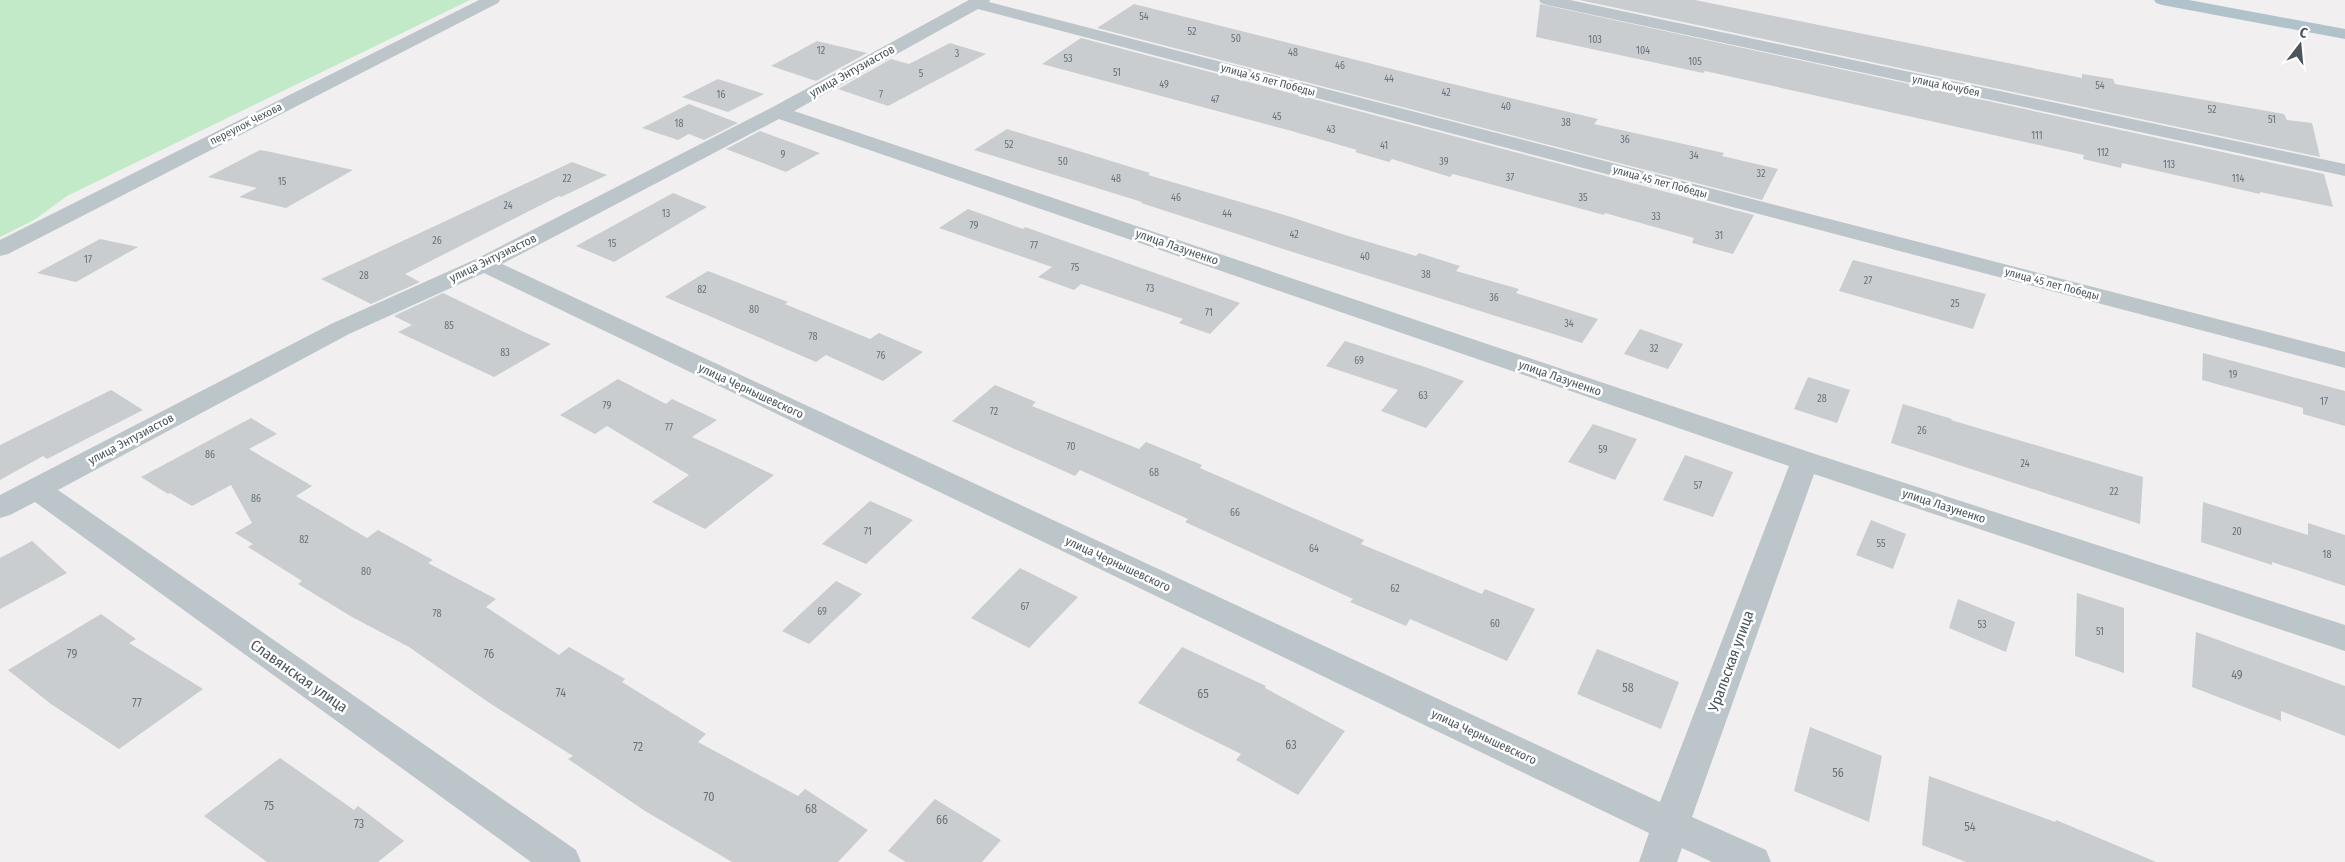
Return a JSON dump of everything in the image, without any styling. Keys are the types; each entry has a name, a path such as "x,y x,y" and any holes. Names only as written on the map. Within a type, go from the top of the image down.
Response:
{"main road":[{"path":"2162,0 2345,34"}],"street":[{"name":"переулок Чехова","path":"0,249 492,0"},
{"name":"улица Кочубея","path":"1547,0 2345,170"},
{"name":"улица Энтузиастов","path":"0,508 344,327 484,264 778,112 978,2"},
{"name":"улица 45 лет Победы","path":"978,2 2345,360"},
{"name":"улица Лазуненко","path":"778,112 1805,461 2345,638"},
{"name":"улица Чернышевского","path":"484,264 1670,825 1752,862"},
{"name":"Уральская улица","path":"1658,862 1805,461"},
{"name":"Славянская улица","path":"36,489 562,862"}],"green space":[{"path":"0,0 470,0 67,196 34,220 0,237"}],"building":[{"path":"1579,0 1695,0 2082,78 2082,74 2113,79 2115,84 2284,114 2287,120 2312,123 2320,157"},
{"path":"1134,4 1598,119 1594,124 1724,153 1722,156 1778,169 1762,200 1097,28"},
{"path":"1540,4 2324,174 2333,207 2260,192 2260,194 2122,163 2121,168 2083,159 2084,155 1705,71 1703,73 1536,37"},
{"path":"1081,38 1754,215 1733,254 1692,243 1694,238 1605,213 1604,215 1453,174 1450,177 1392,159 1389,162 1355,152 1357,150 1288,130 1042,64"},
{"path":"817,41 867,53 816,81 771,66"},
{"path":"950,43 986,54 888,106 838,89 891,59 909,64"},
{"path":"718,79 764,94 728,112 682,97"},
{"path":"689,104 738,123 704,140 689,134 678,140 642,128"},
{"path":"1007,129 1150,173 1148,175 1288,216 1345,235 1416,256 1419,253 1460,266 1456,271 1519,289 1516,293 1598,319 1582,343 974,150"},
{"path":"760,131 820,153 786,172 726,149"},
{"path":"260,150 353,170 286,208 239,197 257,188 208,177"},
{"path":"572,162 607,175 561,197 559,196 405,274 420,282 371,304 321,279"},
{"path":"673,193 707,207 614,262 576,246"},
{"path":"968,209 1023,229 1025,227 1240,303 1210,334 1179,323 1183,319 1081,284 1074,290 1038,277 1052,267 939,228"},
{"path":"100,239 138,247 76,282 37,273"},
{"path":"1853,260 1986,294 1973,329 1839,291"},
{"path":"708,271 788,302 785,304 870,339 879,333 923,352 883,381 826,355 816,362 665,297"},
{"path":"443,293 551,344 494,377 398,332 412,325 394,316"},
{"path":"1640,329 1683,344 1668,369 1624,354"},
{"path":"1345,341 1464,381 1426,428 1381,411 1398,390 1326,366"},
{"path":"2203,353 2345,391 2345,426 2303,414 2303,408 2202,380"},
{"path":"1808,377 1850,390 1837,423 1794,409"},
{"path":"618,379 666,404 672,399 717,420 692,437 774,475 705,529 652,502 689,475 607,426 595,434 560,415"},
{"path":"995,385 1036,402 1032,406 1139,449 1146,442 1202,465 1200,468 1364,540 1361,544 1482,594 1485,589 1535,609 1507,661 1410,619 1406,626 1350,602 1353,599 1185,522 1188,519 1080,470 1075,476 952,421"},
{"path":"111,390 143,410 47,459 43,456 0,480 0,445"},
{"path":"1903,404 2143,477 2140,524 1891,443"},
{"path":"251,418 277,434 249,449 312,486 296,496 367,538 378,530 433,560 428,563 496,599 486,607 559,655 569,647 625,679 622,682 706,734 698,742 798,796 805,789 868,830 838,862 732,862 645,811 568,759 573,756 491,704 409,647 352,617 298,584 302,581 248,547 253,544 235,533 252,523 231,485 192,506 141,477"},
{"path":"1593,424 1637,439 1615,480 1568,462"},
{"path":"1685,455 1733,472 1713,517 1663,500"},
{"path":"870,501 913,520 866,564 822,544"},
{"path":"2203,502 2308,535 2308,523 2345,535 2345,586 2272,562 2272,565 2201,542"},
{"path":"1871,520 1906,534 1893,569 1856,555"},
{"path":"32,541 67,573 0,609 0,558"},
{"path":"1020,568 1078,597 1029,648 971,618"},
{"path":"836,581 862,594 809,644 782,631"},
{"path":"2077,593 2124,608 2124,673 2075,656"},
{"path":"1958,599 2015,622 2006,652 1949,628"},
{"path":"101,614 136,639 129,643 203,689 119,749 51,704 8,670"},
{"path":"2196,632 2345,686 2345,736 2281,711 2281,721 2192,687"},
{"path":"1182,647 1266,686 1265,688 1345,731 1298,795 1236,760 1241,754 1138,703"},
{"path":"1597,649 1679,682 1661,729 1577,694"},
{"path":"1810,727 1882,756 1869,822 1794,791"},
{"path":"280,758 354,810 358,806 404,841 378,862 267,862 204,816"},
{"path":"1929,776 2055,822 2056,820 2156,862 1966,862 1922,845"},
{"path":"935,799 1001,840 982,862 906,862 888,851"}]}
